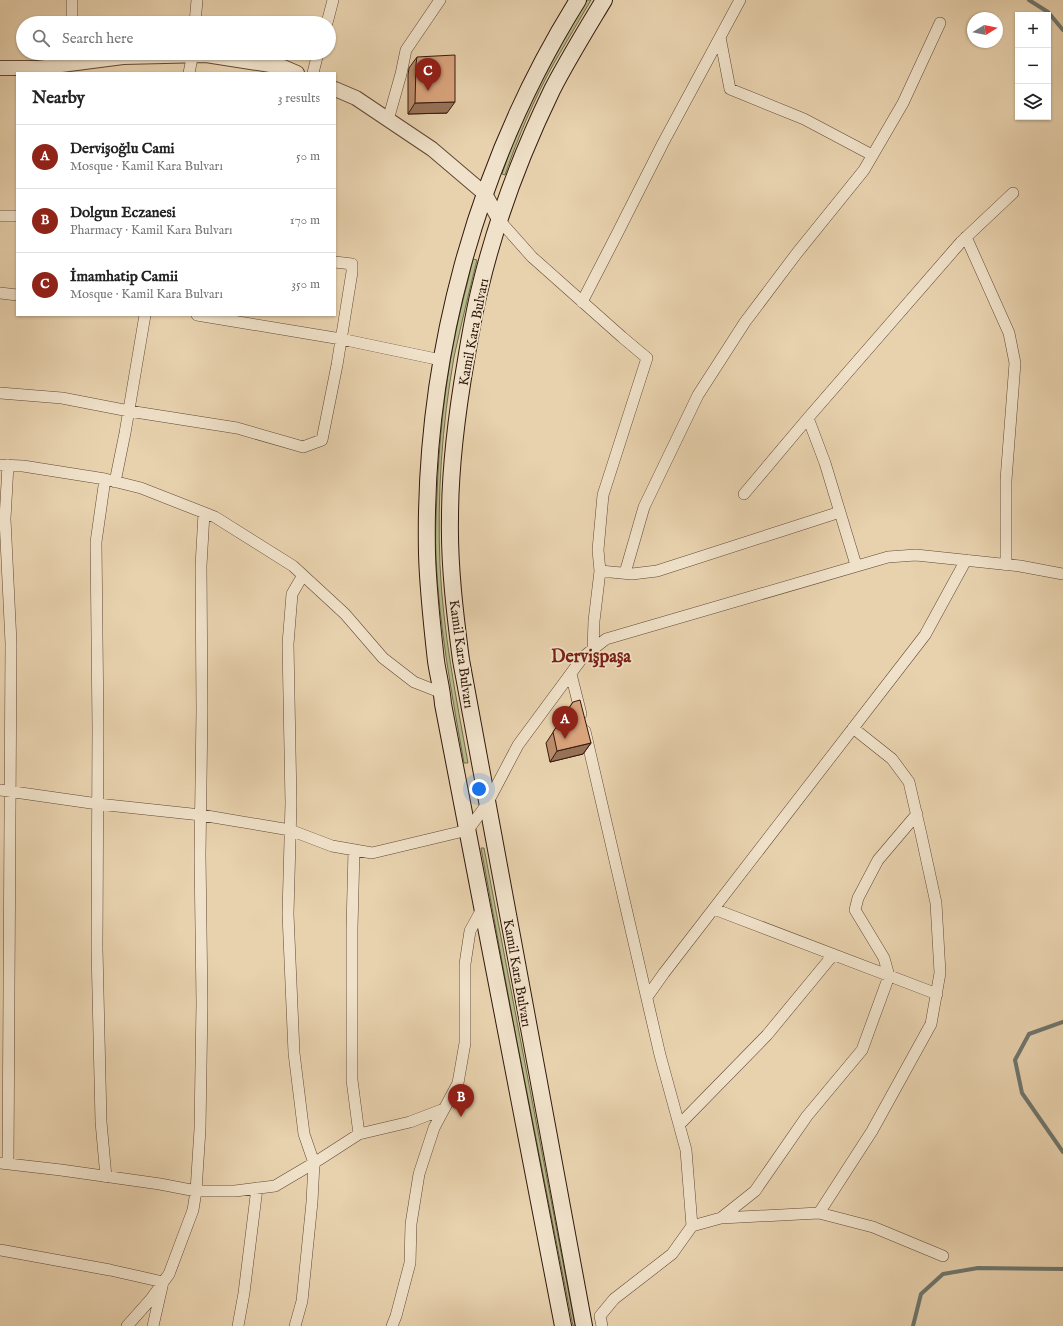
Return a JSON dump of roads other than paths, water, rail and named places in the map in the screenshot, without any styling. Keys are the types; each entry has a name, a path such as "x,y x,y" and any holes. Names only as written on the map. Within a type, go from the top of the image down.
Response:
{"main road":[{"name":"Kamil Kara Bulvarı","path":"563,1326 443,704 430,612 426,527 428,472 435,399 451,308 460,273 499,155 522,102 556,35 578,0"},
{"name":"Kamil Kara Bulvarı","path":"584,1326 469,708 457,630 450,519 452,457 463,379 479,290 500,221 519,167 546,104 578,43 604,0"}],"street":[{"path":"72,0 72,16"},
{"path":"196,16 197,0"},
{"path":"329,16 333,0"},
{"path":"388,120 406,50 440,0"},
{"path":"582,302 662,143 740,0"},
{"path":"625,573 644,507 698,395 744,322 864,170 903,103 940,23"},
{"path":"720,38 730,89 804,119 872,155"},
{"path":"0,68 38,68 67,60"},
{"path":"189,72 192,60"},
{"path":"242,60 283,67 295,72"},
{"path":"313,72 316,60"},
{"path":"336,90 356,98 432,149 485,194 500,221 532,257 647,358 603,495 598,550 600,571 594,621 593,649"},
{"path":"744,494 808,418 966,237 1013,193"},
{"path":"0,216 16,216"},
{"path":"966,237 1009,333 1015,363 1006,480 1006,564"},
{"path":"0,392 62,398 129,411 237,428 303,447 322,440 341,339 352,264 336,262"},
{"path":"0,293 16,295"},
{"path":"106,1177 100,1107 97,949 98,728 96,542 110,481 129,411 145,316"},
{"path":"203,316 341,339 441,360"},
{"path":"808,418 825,463 856,565"},
{"path":"442,693 414,682 383,658 345,614 293,566 215,517 141,488 23,466 4,465 11,643 5,791 4,1164 160,1184 196,1191 235,1191 275,1186 359,1134 410,1122 444,1109"},
{"path":"600,571 632,574 657,571 840,512"},
{"path":"127,1326 151,1299 169,1274 193,1210 196,1191 200,1129 202,1003 200,855 202,710 200,566 204,513"},
{"path":"5,791 98,804 201,815 290,830 332,846 372,853 468,830 487,804 518,745 583,657 606,639 888,556 909,555 1006,564 1063,574"},
{"path":"647,997 924,635 966,560"},
{"path":"295,1326 302,1301 312,1202 314,1163 304,1134 294,1053 288,914 291,803 288,644 292,594 303,575"},
{"path":"571,674 660,1055 686,1150 692,1226"},
{"path":"819,1213 872,1131 931,1024 940,973 936,903 909,782 892,759 853,728"},
{"path":"721,1218 755,1191 807,1116 862,1050 889,976 884,958 855,910 858,898 878,860 917,814"},
{"path":"354,850 352,928 352,1080 359,1134"},
{"path":"392,1326 410,1263 411,1224 419,1174 434,1128 458,1083 465,1043 465,964 470,931 482,909"},
{"path":"714,909 937,994"},
{"path":"679,1125 768,1035 833,955"},
{"path":"238,1326 244,1293 257,1188"},
{"path":"602,1326 600,1316 614,1299 672,1254 692,1226 721,1218 819,1213 873,1227 943,1256"},
{"path":"0,1250 110,1270 163,1282"},
{"path":"153,1326 163,1282"}],"waterway":[{"path":"1029,0 1048,12 1063,30"},
{"path":"1063,1022 1029,1034 1015,1060 1022,1093 1063,1152"},
{"path":"913,1326 921,1294 943,1274 978,1268 1063,1269"}],"place":[{"name":"İmamhatip Camii","path":"428,91"},
{"name":"Dervişoğlu Cami","path":"565,739"},
{"name":"Dolgun Eczanesi","path":"461,1117"}],"district":[{"name":"Dervişpaşa","path":"591,656"}]}
